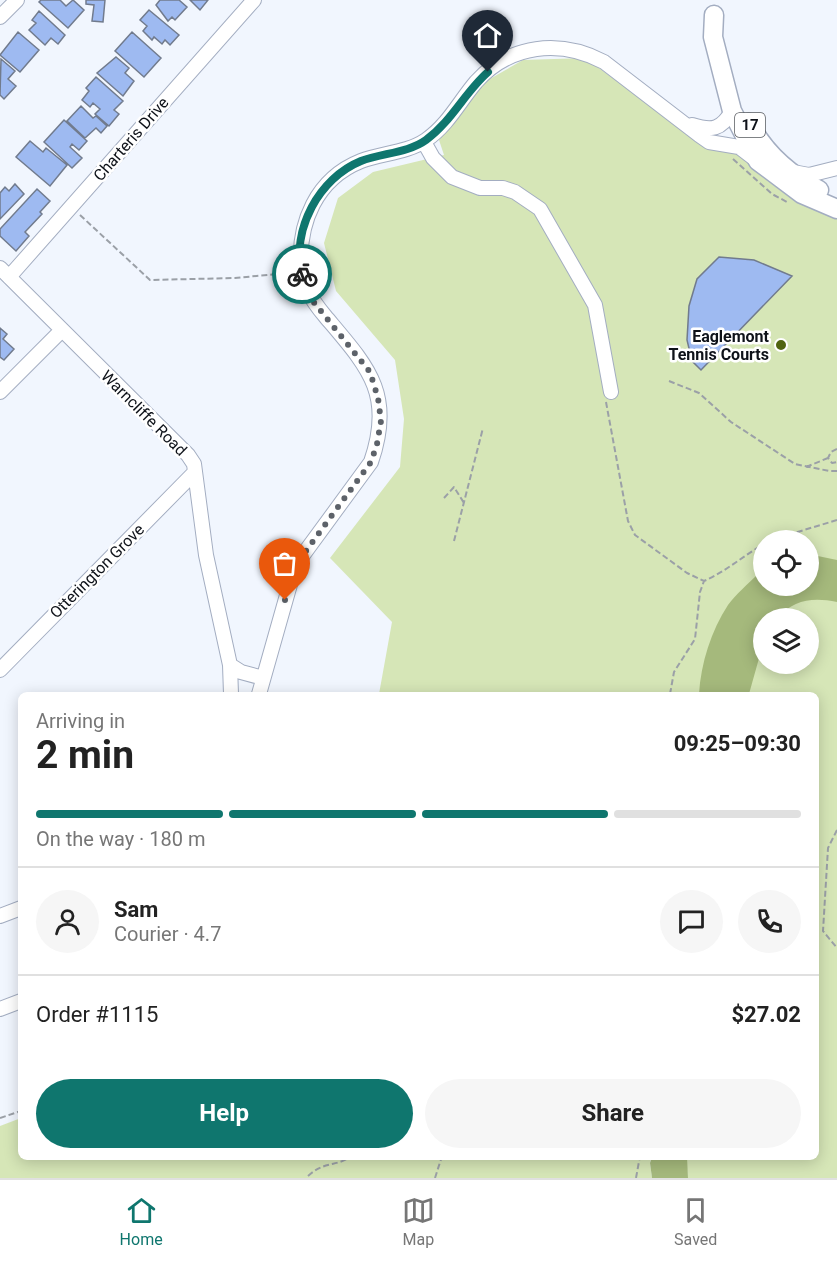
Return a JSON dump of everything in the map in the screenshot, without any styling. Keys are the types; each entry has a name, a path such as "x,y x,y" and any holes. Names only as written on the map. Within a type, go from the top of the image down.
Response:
{"main road":[{"name":"17","path":"713,7 713,38 732,111 758,162 802,195 837,209"},
{"name":"17","path":"713,7 723,33 743,112 764,147 805,183 837,198"}],"street":[{"path":"0,17 17,0"},
{"name":"Charteris Drive","path":"4,273 71,207 254,0"},
{"path":"260,692 291,581 300,559 371,462 381,421 378,398 370,372 312,300 301,272 304,223 319,193 340,174 360,162 424,142 440,129 476,82 499,62 524,50 549,48 567,48 604,62 709,142 734,145 758,162"},
{"path":"687,124 709,130 718,128 732,111"},
{"path":"424,142 433,158 452,177 480,188 503,188 515,192 540,209 595,305 611,392"},
{"path":"791,171 808,175 837,168"},
{"name":"Warncliffe Road","path":"4,273 188,455 194,464 206,555 230,665 231,692"},
{"path":"0,392 61,331"},
{"name":"Otterington Grove","path":"0,670 194,473"},
{"path":"230,665 241,672 263,678"},
{"path":"0,916 18,909"},
{"path":"0,1009 18,1002"}],"path":[{"path":"71,207 150,280 235,278 301,272"},
{"path":"669,381 699,393 731,422 786,459 806,467 837,471"},
{"path":"611,392 606,403 628,521 635,536 687,573 704,581"},
{"path":"454,541 483,428"},
{"path":"806,467 828,458 831,452 837,449"},
{"path":"828,458 832,463 837,462"},
{"path":"444,498 454,487 464,503"},
{"path":"804,530 837,520"},
{"path":"670,692 674,672 695,639 700,592 704,581 716,576 753,550"},
{"path":"837,830 828,848 823,931 837,948"},
{"path":"0,1118 18,1112"},
{"path":"308,1176 321,1166 343,1160"},
{"path":"435,1178 441,1160"},
{"path":"636,1178 639,1160"}],"shaded area":[{"path":"585,58 709,147 755,156 837,209 837,1178 688,1178 686,1160 819,1160 819,692 379,692 392,622 330,558 400,467 404,419 395,360 336,291 324,243 338,198 373,172 444,155 439,140 481,84 523,60"},
{"path":"819,556 837,560 837,602 812,600 797,603 789,608 753,608 755,674 750,692 699,692 708,648 722,615 738,593 753,579 753,596 819,596"},
{"path":"18,1119 18,1160 651,1160 652,1178 0,1178 0,1126"},
{"path":"651,1160 687,1160 688,1178 652,1178"}],"building":[{"path":"41,0 60,0 66,6 73,0 84,10 68,28 39,2"},
{"path":"86,0 105,0 103,22 92,21 94,5 86,4"},
{"path":"160,0 179,0 187,7 175,20 172,17 168,21 156,5"},
{"path":"190,0 208,0 200,10"},
{"path":"149,10 179,35 170,45 165,40 162,44 154,37 152,40 143,31 147,26 140,20"},
{"path":"39,11 65,35 58,44 51,38 45,45 29,30 36,23 32,20"},
{"path":"18,32 39,50 20,72 0,55"},
{"path":"132,32 161,58 144,77 115,51"},
{"path":"116,57 129,68 125,73 134,81 123,96 97,73"},
{"path":"1,59 15,71 8,79 16,86 4,99 0,95"},
{"path":"96,77 123,101 114,110 119,114 109,126 95,114 100,109 93,103 90,107 82,100 89,91 86,88"},
{"path":"81,106 93,118 96,116 107,126 101,133 96,128 85,138 67,121"},
{"path":"64,120 87,141 79,150 72,144 70,147 82,158 72,168 44,142"},
{"path":"30,141 43,152 46,148 67,165 50,186 16,157"},
{"path":"15,184 24,194 0,219 0,193 5,187 9,191"},
{"path":"37,189 50,201 40,212 42,214 25,232 29,236 16,251 0,236 0,229"},
{"path":"719,257 754,260 792,276 701,370 692,361 687,340 689,306 697,279"},
{"path":"0,328 7,334 3,339 14,349 4,360 0,357"}],"way so far":[{"path":"285,600 300,559 371,462 381,421 378,398 370,372 312,300 302,274"}],"place":[{"name":"Eaglemont Tennis Courts","path":"781,345"}],"route":[{"path":"302,274 301,245 304,223 319,193 340,174 360,162 424,142 440,129 476,82 488,72"}]}
